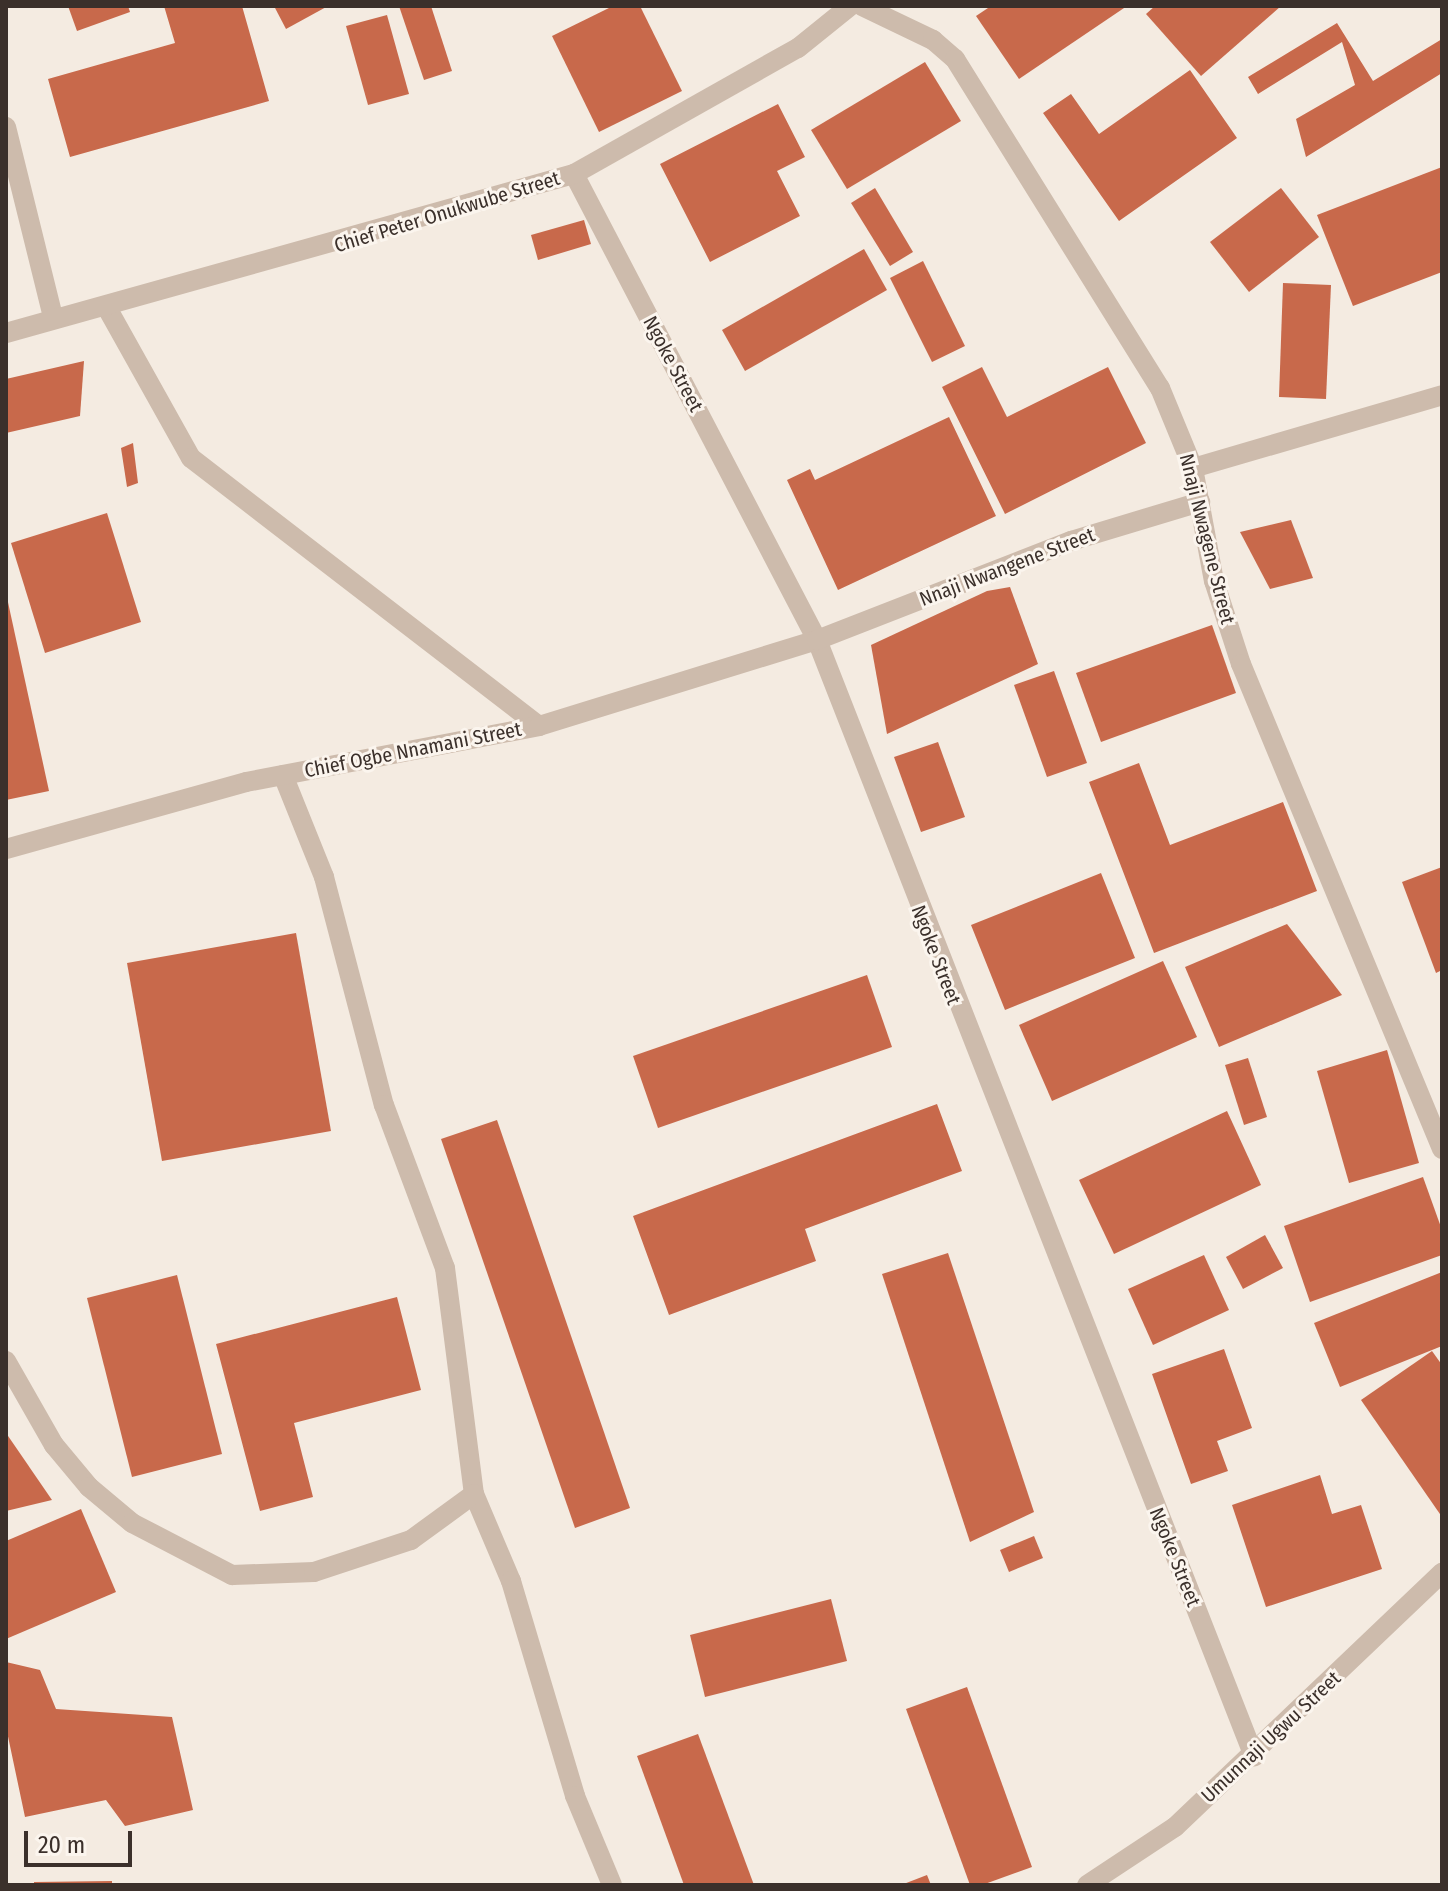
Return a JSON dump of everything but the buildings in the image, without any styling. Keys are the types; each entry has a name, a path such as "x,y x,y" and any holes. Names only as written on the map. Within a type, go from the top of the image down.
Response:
{"street":[{"name":"Chief Peter Onukwube Street","path":"6,333 53,317 106,306 574,174 798,48 850,6"},
{"name":"Nnaji Nwagene Street","path":"862,6 933,40 955,59 1160,388 1193,468 1214,581 1241,664 1442,1149"},
{"path":"6,127 53,317"},
{"name":"Ngoke Street","path":"574,174 817,640 1254,1756"},
{"path":"106,306 191,458 539,726"},
{"path":"1193,468 1442,395"},
{"name":"Nnaji Nwangene Street","path":"817,640 1071,541 1200,502"},
{"name":"Chief Ogbe Nnamani Street","path":"6,849 283,775 539,726 817,640"},
{"path":"283,775 324,877 384,1105 445,1268 474,1494 511,1581 575,1796 612,1885"},
{"path":"6,1361 54,1445 89,1487 132,1523 232,1575 314,1572 411,1540 474,1494"},
{"name":"Umunnaji Ugwu Street","path":"1087,1885 1175,1827 1254,1756 1442,1573"}]}
